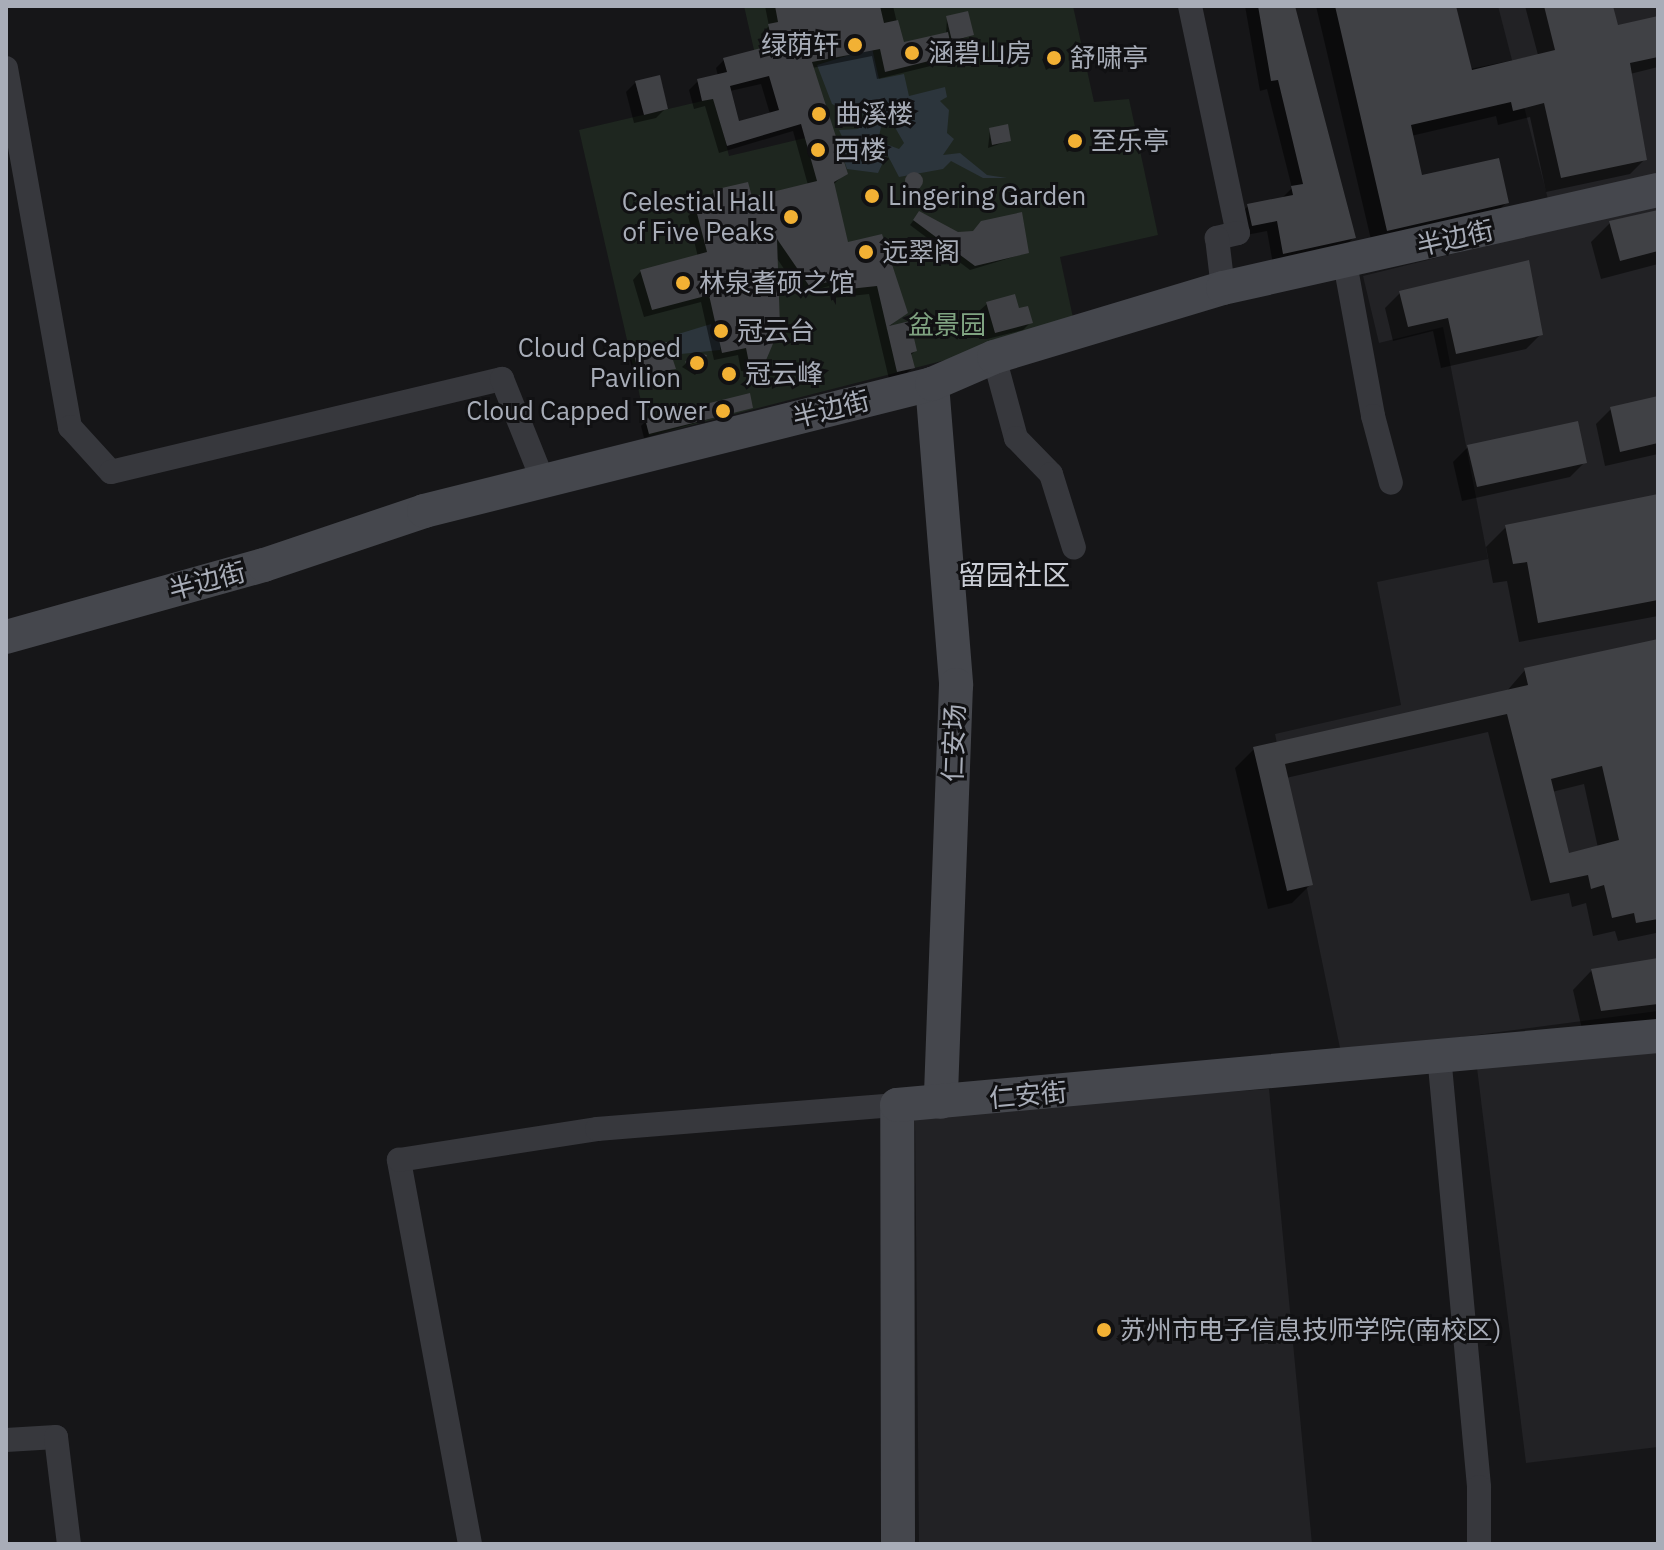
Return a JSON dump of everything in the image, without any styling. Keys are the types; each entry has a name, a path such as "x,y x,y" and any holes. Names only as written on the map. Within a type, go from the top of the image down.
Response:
{"street":[{"path":"1190,6 1238,233 1217,238 1223,288"},
{"path":"6,68 70,427 111,472 502,379 543,481"},
{"name":"半边街","path":"6,637 264,565 424,511 932,384 994,357 1223,288 1345,263 1658,190"},
{"path":"1345,263 1373,416 1391,483"},
{"path":"994,357 1016,438 1051,474 1074,548"},
{"name":"仁安场","path":"932,384 956,685 941,1102"},
{"name":"仁安街","path":"470,1544 399,1160 597,1129 941,1102 1658,1036"},
{"path":"1439,1055 1479,1487 1479,1544"},
{"path":"897,1105 898,1544"},
{"path":"6,1440 56,1437 69,1544"}],"shaded area":[{"path":"1498,6 1658,6 1658,180 1550,207"},
{"path":"872,48 879,79 904,74 909,96 945,87 947,97 940,101 949,110 947,133 954,139 943,155 960,153 987,175 1007,178 983,178 951,161 943,169 899,177 887,154 878,173 847,169 838,143 843,139 839,130 858,129 871,116 863,116 860,105 844,110 832,104 817,65","holes":["893,124 904,143 899,149 878,141 881,127"]},
{"path":"1658,203 1658,1011 1341,1053 1275,734 1401,705 1377,582 1488,559 1443,327 1379,343 1363,276"},
{"path":"711,324 717,338 722,337 720,350 681,354 675,335"},
{"path":"1658,1047 1658,1447 1526,1463 1477,1068"},
{"name":"苏州市电子信息技师学院(南校区)","path":"1269,1089 1312,1544 919,1544 915,1120 930,1112"}],"green space":[{"name":"Lingering Garden","path":"744,6 1073,6 1094,102 1129,99 1158,235 1060,257 1075,327 649,436 579,130 715,98 729,156 805,138 803,124 754,50"}],"building":[{"path":"775,6 880,6 884,23 898,20 904,42 948,32 953,55 885,72 880,49 812,62 848,174 834,182 848,242 882,234 908,313 889,326 910,321 917,351 911,353 915,368 897,372 877,286 840,290 838,279 810,287 777,239 780,327 764,365 749,363 746,348 722,353 709,295 652,310 640,270 707,252 695,206 714,197 713,190 748,182 752,197 817,181 801,124 727,146 713,99 702,101 697,79 727,72 723,58 773,45 768,24 778,22","holes":["769,76 779,110 739,121 730,86"]},
{"path":"1258,6 1295,6 1356,238 1283,254 1277,221 1252,226 1247,204 1293,195 1291,186 1303,184 1278,80 1271,81"},
{"path":"1335,6 1456,6 1472,70 1555,50 1544,6 1613,6 1618,25 1658,16 1658,57 1630,63 1647,160 1561,178 1544,103 1513,111 1511,102 1411,125 1422,175 1499,158 1509,203 1387,231"},
{"path":"968,11 974,35 952,41 946,16"},
{"name":"舒啸亭","path":"1050,49 1058,49 1063,58 1061,65 1050,67 1045,62 1045,54"},
{"path":"660,75 668,109 644,115 635,81"},
{"path":"1008,124 1011,141 992,145 989,128"},
{"name":"至乐亭","path":"1071,131 1079,131 1084,140 1082,147 1071,149 1066,144 1066,136"},
{"path":"910,172 918,172 923,181 921,188 910,190 905,185 905,177"},
{"path":"1658,210 1658,251 1620,261 1609,221"},
{"path":"919,211 958,232 973,231 981,221 1022,212 1029,253 975,266 913,220"},
{"path":"1529,260 1543,335 1456,354 1448,318 1408,327 1399,291"},
{"path":"1015,294 1019,308 1028,306 1033,323 995,333 986,302"},
{"path":"667,342 676,369 639,375 633,351"},
{"name":"Cloud Capped Pavilion","path":"695,353 707,355 700,372 685,362"},
{"path":"750,393 753,408 649,434 645,419"},
{"path":"1658,396 1658,443 1620,452 1610,407"},
{"path":"1578,421 1587,463 1477,487 1467,445"},
{"path":"1658,494 1658,600 1538,623 1527,562 1513,564 1505,525"},
{"path":"1658,639 1658,919 1636,923 1634,913 1612,918 1604,885 1591,889 1588,875 1550,883 1507,714 1285,764 1313,885 1287,891 1253,747 1528,685 1524,668","holes":["1602,766 1619,840 1569,853 1551,779"]},
{"path":"1658,958 1658,1004 1601,1011 1591,969"}],"place":[{"name":"绿荫轩","path":"855,45"},
{"name":"涵碧山房","path":"912,53"},
{"name":"舒啸亭","path":"1054,58"},
{"name":"曲溪楼","path":"819,114"},
{"name":"至乐亭","path":"1075,141"},
{"name":"西楼","path":"818,150"},
{"name":"Lingering Garden","path":"872,196"},
{"name":"Celestial Hall of Five Peaks","path":"791,217"},
{"name":"远翠阁","path":"866,252"},
{"name":"林泉耆硕之馆","path":"683,283"},
{"name":"冠云台","path":"721,331"},
{"name":"Cloud Capped Pavilion","path":"697,363"},
{"name":"冠云峰","path":"729,374"},
{"name":"Cloud Capped Tower","path":"723,411"},
{"name":"苏州市电子信息技师学院(南校区)","path":"1104,1330"}],"district":[{"name":"留园社区","path":"1014,575"}],"park label":[{"name":"盆景园","path":"947,325"}]}
